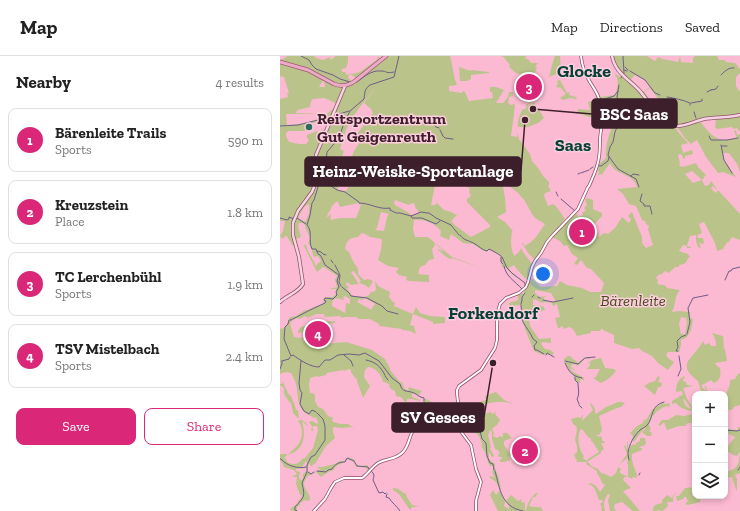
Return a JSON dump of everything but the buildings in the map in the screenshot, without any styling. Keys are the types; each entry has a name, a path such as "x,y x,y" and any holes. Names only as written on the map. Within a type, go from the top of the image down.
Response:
{"main road":[{"path":"280,302 298,291 303,284 299,257 293,235 293,225 295,216 314,187 316,181 316,155 332,116 345,87 362,76 386,56"},
{"path":"612,56 614,64 622,75 640,91 654,110 671,124 680,126 705,119 740,114"},
{"path":"280,62 308,70 334,84 345,87"}],"street":[{"path":"476,511 476,502 481,482 476,469 471,445 463,434 461,414 458,409 458,387 483,369 496,344 500,304 506,298 521,291 527,285 535,262 543,251 547,242 576,212 593,178 599,158 600,137 603,120 602,109 597,94 584,71 581,56"},
{"path":"314,511 325,499 333,485 338,481 344,478 363,477 378,463 384,460 394,459 401,454 407,448 414,429 428,418 445,414 461,421"}],"green space":[{"name":"Bärenleite","path":"287,56 314,56 323,60 330,57 331,60 335,56 348,56 346,68 342,69 342,72 345,72 347,75 360,72 378,59 377,57 450,56 457,85 449,86 449,91 465,92 469,101 493,98 492,92 490,92 490,87 496,87 504,90 496,103 503,103 508,97 509,92 513,92 513,96 509,97 508,103 511,105 515,104 511,136 517,137 517,133 519,139 530,154 532,161 549,182 548,186 551,191 545,193 544,196 548,206 553,204 565,219 562,223 568,218 569,219 564,223 566,223 576,213 583,223 579,217 583,215 582,213 586,210 584,208 587,205 585,200 587,198 593,200 593,209 602,213 602,216 591,228 598,232 599,237 604,233 608,234 615,228 622,217 629,223 631,219 628,216 632,212 642,237 642,243 646,248 653,245 648,229 649,226 642,220 636,206 629,204 623,194 617,189 637,187 636,183 631,178 614,169 610,163 601,176 601,174 598,175 599,171 597,170 598,165 606,158 606,149 610,131 614,122 604,114 602,102 601,103 597,93 599,92 600,97 615,95 618,82 615,75 616,74 620,77 622,74 626,77 614,62 612,56 647,56 655,61 658,57 678,62 680,56 680,62 693,63 693,58 695,56 717,56 719,60 735,63 740,69 740,73 736,77 736,86 740,92 740,113 730,116 705,118 680,125 670,123 665,119 668,121 672,113 676,113 678,102 671,100 668,112 664,112 664,115 662,115 665,117 664,119 654,110 633,85 657,114 666,123 675,126 678,132 688,143 681,145 683,153 692,150 693,154 685,156 685,159 681,154 678,155 680,166 683,167 696,163 706,175 702,180 705,186 709,185 711,181 717,189 713,186 711,189 713,189 712,190 716,193 718,190 740,214 740,240 732,237 723,249 717,251 715,243 704,222 699,224 702,233 697,235 698,238 703,238 704,243 702,244 699,242 701,248 698,247 696,235 690,236 687,246 683,245 679,251 688,254 690,257 687,261 684,264 679,265 679,267 675,267 669,273 665,271 656,278 658,280 657,283 660,285 664,285 667,288 680,290 672,312 690,312 690,318 693,319 691,330 687,337 681,340 679,352 668,352 666,355 674,362 668,370 658,363 652,356 639,348 632,349 614,343 614,335 603,329 577,336 574,330 569,327 564,329 561,326 558,328 555,318 560,317 557,304 553,306 552,303 542,303 535,299 533,300 533,305 543,306 545,310 528,315 530,326 539,339 551,338 551,343 542,342 541,344 545,349 554,353 552,355 543,355 534,351 524,325 521,305 509,306 509,303 518,300 518,296 516,294 520,292 524,294 523,290 527,285 530,277 541,287 557,286 560,281 567,285 582,288 590,292 601,292 604,283 591,269 587,268 581,260 577,265 574,264 578,258 572,254 567,245 564,246 560,241 554,238 552,238 543,252 542,251 535,260 528,253 522,243 525,246 531,242 545,224 535,218 525,201 517,192 502,181 506,212 497,217 505,222 513,231 511,244 514,256 521,248 533,265 528,281 514,265 509,268 517,277 512,274 505,267 503,268 501,256 489,249 487,252 473,244 463,243 451,234 449,240 440,236 441,231 432,224 426,221 414,220 413,229 415,237 428,237 452,257 482,268 447,257 438,250 439,249 443,252 435,243 432,249 434,259 429,260 425,265 420,267 418,274 429,275 429,282 409,281 406,280 407,277 399,275 396,272 399,268 388,266 378,260 382,239 370,237 362,233 358,237 349,240 345,249 349,252 358,269 358,274 364,280 368,279 373,281 369,288 359,283 361,281 354,271 351,272 358,284 351,285 347,282 346,285 349,287 347,289 353,296 368,296 376,289 375,281 378,286 390,292 389,297 395,303 394,306 413,314 410,325 414,326 416,334 402,329 379,326 379,324 370,319 359,319 356,317 342,318 340,316 325,317 324,314 317,314 307,318 305,316 292,321 290,324 294,337 303,337 303,341 308,341 309,337 313,335 311,332 305,336 304,333 300,332 298,334 301,327 308,325 311,331 316,330 317,332 317,322 335,321 335,323 325,326 324,335 326,336 326,343 318,344 346,342 372,350 385,359 390,370 400,382 402,382 403,386 408,391 409,387 422,391 418,396 423,398 419,397 414,393 412,394 412,397 420,401 407,399 405,402 401,397 396,396 395,391 391,389 389,386 390,385 383,382 378,372 368,367 365,370 364,377 370,386 363,398 356,378 349,369 310,378 310,393 315,395 315,401 318,407 323,409 328,416 333,418 333,422 348,424 357,430 352,427 333,427 335,438 326,446 315,464 312,465 313,467 309,463 307,471 306,461 302,467 306,468 296,469 296,471 300,472 300,480 303,479 303,474 306,471 311,474 321,469 317,468 318,467 335,464 340,461 344,461 349,457 355,460 355,463 358,465 367,465 370,469 368,471 366,467 356,467 353,461 348,459 335,467 334,470 321,477 316,472 308,476 305,480 304,486 310,496 310,500 305,500 300,503 297,507 297,511 292,511 290,509 298,503 302,495 300,495 296,484 297,477 292,477 297,474 294,470 284,467 280,460 280,454 287,454 284,458 291,464 295,464 305,458 313,448 318,430 317,426 313,426 313,428 309,422 312,421 317,424 318,423 316,417 314,418 307,414 301,408 295,380 291,373 286,372 280,374 280,329 284,328 290,317 296,316 305,310 323,304 325,297 333,297 336,294 336,289 329,289 337,287 335,280 337,276 324,267 317,272 304,246 302,247 306,244 309,253 317,266 317,264 321,261 318,256 314,257 308,243 310,238 305,227 306,226 303,223 299,223 298,226 301,237 294,240 295,246 293,246 286,235 283,239 280,236 283,231 285,221 280,221 280,99 288,97 287,93 289,93 284,77 280,76 280,62 286,64 280,60","holes":["287,64 307,69 325,79 325,87 319,87 324,79 308,71","373,66 374,67 357,81 346,86 329,124 331,125 326,131 323,129 319,133 317,131 307,135 309,140 306,144 289,142 286,133 289,131 305,131 305,128 306,131 314,128 310,124 331,117 336,106 324,116 302,124 287,125 286,114 322,114 295,113 298,110 310,107 313,99 324,98 337,104 344,87 345,88 345,87 339,85 352,82 348,77 349,75 352,75 356,79","635,75 645,80 650,87 643,92 631,79","377,87 364,103 373,113 357,134 360,142 351,159 351,169 348,178 351,184 346,191 338,190 337,162 339,156 342,157 344,151 340,149 347,127 350,125 348,123 363,103","650,88 659,100 656,107 644,92","384,162 400,171 399,175 376,182","692,171 702,180 693,183 685,174","451,180 468,187 470,189 469,192 471,196 467,199 467,202 490,225 490,227 471,237 456,226 451,221 457,215 444,210 437,203 435,205 431,205 435,185 438,185 444,181","395,200 409,205 414,203 418,213 410,215 411,214 395,205","337,201 340,207 358,203 361,205 356,218 340,218 330,220 331,215 330,214 327,217 332,206","309,204 309,214 305,222 298,218","381,212 389,214 384,231 375,230 377,228","535,290 551,293 556,302 550,302 543,298 547,296 539,297 535,293","345,296 350,299 350,304 346,303 345,313 332,306 333,300 336,298 344,300 343,297","365,298 375,304 372,310 357,302 359,299 362,300","681,317 686,318 687,323 685,334 681,334 679,324"]},
{"path":"501,56 526,56 525,58 531,63 538,63 535,67 537,67 535,73 536,77 530,79 538,86 534,92 537,95 534,98 520,92 517,88 527,81 523,75 516,73 509,67 510,65 504,58 506,58"},
{"path":"555,56 560,56 561,74 559,73 549,77 552,64"},
{"path":"459,67 471,71 489,73 471,75 471,79 467,81 460,81"},
{"path":"560,80 567,93 570,92 569,95 576,97 577,99 570,98 563,100 560,98 566,94 560,87 558,88 556,86 558,84 557,81"},
{"path":"596,94 601,110 599,126 591,117 577,113 578,109 590,110 588,102 597,100"},
{"path":"534,102 544,118 538,123 528,127 518,127 518,120 523,109 526,109 525,108"},
{"path":"740,115 740,131 737,128 733,129 732,127 717,129 715,127 716,119"},
{"path":"700,121 713,136 724,140 737,138 734,131 736,130 737,135 740,134 740,172 737,164 729,153 723,153 724,161 736,177 723,172 718,173 706,157 697,140 691,144 684,137 678,127"},
{"path":"416,307 420,313 430,316 445,317 445,323 433,324 433,322 413,314"},
{"path":"712,333 723,336 727,361 715,363 720,368 720,377 714,383 711,380 702,385 705,390 701,391 698,381 687,370 687,365 688,361 703,341 705,345 709,343 711,346 716,346"},
{"path":"568,356 578,363 585,358 578,366 575,364 571,365 571,367 577,371 570,368 572,371 584,378 584,380 580,379 580,383 575,380 565,363 564,359"},
{"path":"601,358 605,368 614,369 616,371 610,378 601,383 593,378 596,377 600,369 587,369 590,363 587,364 592,360"},
{"path":"740,373 740,405 730,410 728,409 727,391 730,380 735,379"},
{"path":"658,376 660,377 658,382 662,383 661,387 658,387 655,395 644,386 655,381"},
{"path":"684,376 685,378 683,381 686,382 687,385 693,386 683,388 687,399 692,406 692,409 692,411 679,406 676,403 672,404 672,401 683,395 682,391 676,392 677,384","holes":["683,399 692,409 686,406"]},
{"path":"280,378 298,411 299,419 293,413 291,403 284,394 284,388 280,385 282,384"},
{"path":"496,392 504,400 514,404 495,402 484,405 482,409 483,413 485,414 490,412 493,414 496,411 495,414 500,420 492,429 494,433 493,436 497,438 500,436 503,437 503,433 507,433 512,438 504,441 504,445 516,462 510,455 510,460 500,462 502,457 499,457 498,454 500,454 498,450 495,449 492,439 492,432 490,430 488,435 490,448 494,456 492,457 489,452 489,459 495,464 501,490 496,482 489,477 491,476 495,478 492,472 493,466 490,466 489,464 478,436 469,427 472,419 482,429 486,427 481,423 482,421 478,417 479,410 477,406 482,401 486,400 485,397 487,395"},
{"path":"424,398 444,408 443,410 433,416 432,409 426,404"},
{"path":"618,402 625,403 621,407 599,416 602,430 599,435 596,435 602,437 602,441 605,443 601,443 604,449 601,453 587,462 576,462 577,461 574,455 577,452 575,440 577,429 571,419 578,417 581,418 583,414 582,421 593,410 590,404 591,403 596,414 606,407","holes":["581,429 599,452 587,461 583,458 584,456 579,443 579,432"]},
{"path":"662,403 670,403 669,407 666,406 662,408 652,416 649,425 651,429 649,431 652,433 651,436 647,436 642,432 646,429 644,428 634,442 632,440 633,436 630,433 637,426 643,423 644,419 645,421 653,409"},
{"path":"692,414 692,423 667,430 664,422 660,426 658,425 662,420 668,420 676,415 684,416"},
{"path":"298,421 302,421 304,437 301,446 294,453 288,455 301,440 302,430"},
{"path":"738,427 740,427 740,452 737,456 728,452 728,446 735,437 728,434 728,429 738,430"},
{"path":"640,438 645,438 646,444 639,448 642,448 642,450 632,454 637,475 636,477 639,475 636,478 632,477 632,479 628,477 628,458 621,463 620,466 620,464 627,454 624,446 625,445 627,450 628,442 628,449 630,449 630,446 634,444 636,445 636,443 640,441"},
{"path":"740,454 740,473 735,475 737,479 736,490 732,477 728,478 728,471 735,468 739,461"},
{"path":"588,462 601,473 611,477 616,473 618,467 622,470 620,470 620,473 628,477 624,477 623,480 631,488 623,491 640,511 633,511 622,502 615,504 614,507 616,511 610,511 608,500 610,495 608,494 604,502 605,511 602,511 600,504 603,502 602,500 599,500 594,488 588,484 591,483 596,486 600,492 605,485 602,483 597,471 586,464"},
{"path":"398,487 399,490 406,494 412,505 419,507 412,507 410,510 399,494 393,490 393,488 398,489"},
{"path":"692,487 692,499 701,499 700,502 688,505 685,504 688,501 686,497 677,501 676,496 679,496 685,488"},
{"path":"493,490 496,495 500,490 505,502 504,506 509,509 506,501 511,495 518,501 522,499 521,502 525,503 526,510 528,503 536,493 538,493 535,497 533,497 529,506 541,507 543,511 498,511 490,495"},
{"path":"677,490 673,498 673,502 667,502 668,506 663,511 653,511 655,505 662,503 662,500 667,495 672,498"}],"waterway":[{"path":"301,56 309,60 316,69 350,82"},
{"path":"343,125 350,111 364,99 365,91 370,85 394,77 399,56"},
{"path":"621,78 624,73 623,56"},
{"path":"625,67 628,70"},
{"path":"721,75 729,69 734,68"},
{"path":"355,82 368,74 377,71 389,73 394,72"},
{"path":"630,71 645,80 655,93 660,95"},
{"path":"619,85 617,97 621,115 608,155 618,169 636,179 639,187"},
{"path":"711,90 716,89 718,86"},
{"path":"707,92 711,90"},
{"path":"602,100 614,96 618,91"},
{"path":"667,97 690,103 690,105"},
{"path":"691,103 702,101 702,99"},
{"path":"333,116 349,111"},
{"path":"694,112 696,118"},
{"path":"280,126 298,125 330,117"},
{"path":"343,126 339,138 327,152 325,171 312,203 307,225 310,230 310,243 312,249 316,249 325,265 339,275 337,281 339,287 336,292 337,295 333,299 325,298 325,303 289,320 285,327 284,339 291,356 293,355 305,363 316,367 319,367 325,360 330,360 338,355 359,355 365,353 379,361 392,378 400,384 403,390 424,398 424,401"},
{"path":"435,126 439,128"},
{"path":"440,130 443,136"},
{"path":"443,136 445,138 453,139"},
{"path":"709,136 711,140 738,138"},
{"path":"721,145 724,160 732,173"},
{"path":"722,146 727,146"},
{"path":"596,165 601,166 608,161 609,157"},
{"path":"581,173 589,170"},
{"path":"631,176 633,174 639,175"},
{"path":"323,178 328,184 337,190 345,192 359,202"},
{"path":"556,192 558,196"},
{"path":"642,194 640,201 644,204 644,206 650,206 652,214"},
{"path":"561,199 575,211"},
{"path":"359,203 382,208 390,208 390,210 396,213 411,216 421,212 429,213 451,225 459,235"},
{"path":"411,216 412,218 422,218 436,224 440,221"},
{"path":"280,218 287,220 289,217 294,219"},
{"path":"295,219 297,218 306,224"},
{"path":"460,235 484,250 487,251 489,249 501,256"},
{"path":"317,251 326,255"},
{"path":"501,257 501,262 503,264"},
{"path":"502,257 507,268 525,283 525,287"},
{"path":"335,265 340,275 339,282 341,286"},
{"path":"504,266 509,276 522,289"},
{"path":"725,280 729,271 740,267"},
{"path":"342,287 350,294"},
{"path":"521,304 522,297 525,293"},
{"path":"350,295 367,298 382,306 387,311 398,314"},
{"path":"687,334 690,322 688,308 693,298 708,295"},
{"path":"543,300 553,302 573,298"},
{"path":"521,305 523,322 533,339 537,342 534,346 535,350 544,354"},
{"path":"678,351 676,351 678,347 677,341 686,335"},
{"path":"546,355 547,353 554,357"},
{"path":"344,355 351,361"},
{"path":"678,376 681,369 679,356"},
{"path":"282,361 289,359 290,357"},
{"path":"565,361 578,364 585,358 595,357"},
{"path":"366,360 377,365 385,375"},
{"path":"280,369 282,361"},
{"path":"301,361 299,383 302,393 300,404 304,411 309,414 312,410 316,412"},
{"path":"351,361 353,366"},
{"path":"565,363 571,373 582,378"},
{"path":"385,376 388,380"},
{"path":"575,377 575,380 578,383 579,393 577,399 579,404"},
{"path":"424,402 432,408 436,404 448,411"},
{"path":"628,453 629,446 640,430 648,424 656,406 664,402"},
{"path":"579,405 582,408"},
{"path":"297,511 295,510 295,507 301,501 303,496 304,491 302,483 307,472 307,465 311,457 315,455 325,440 325,426 323,419 317,413"},
{"path":"467,425 475,427 480,431 482,439 486,443 487,456 490,463 493,464 494,470"},
{"path":"728,430 740,430"},
{"path":"628,454 629,460"},
{"path":"317,471 326,472 337,464 345,462 347,458 354,461 357,466 368,467 369,469"},
{"path":"280,459 293,466 300,468 306,467"},
{"path":"371,471 374,474 373,480 379,493 386,493"},
{"path":"495,471 500,491 506,501 510,506 523,511"},
{"path":"308,472 311,474 314,472"},
{"path":"387,494 386,497 389,498 400,511"}],"place":[{"name":"TC Lerchenbühl","path":"529,87"},
{"name":"BSC Saas","path":"533,109"},
{"name":"Heinz-Weiske-Sportanlage","path":"525,120"},
{"name":"Reitsportzentrum Gut Geigenreuth","path":"309,127"},
{"name":"Bärenleite Trails","path":"582,232"},
{"name":"TSV Mistelbach","path":"318,334"},
{"name":"SV Gesees","path":"493,363"},
{"name":"Kreuzstein","path":"525,451"}],"district":[{"name":"Glocke","path":"584,71"},
{"name":"Saas","path":"573,145"},
{"name":"Forkendorf","path":"493,313"}]}
